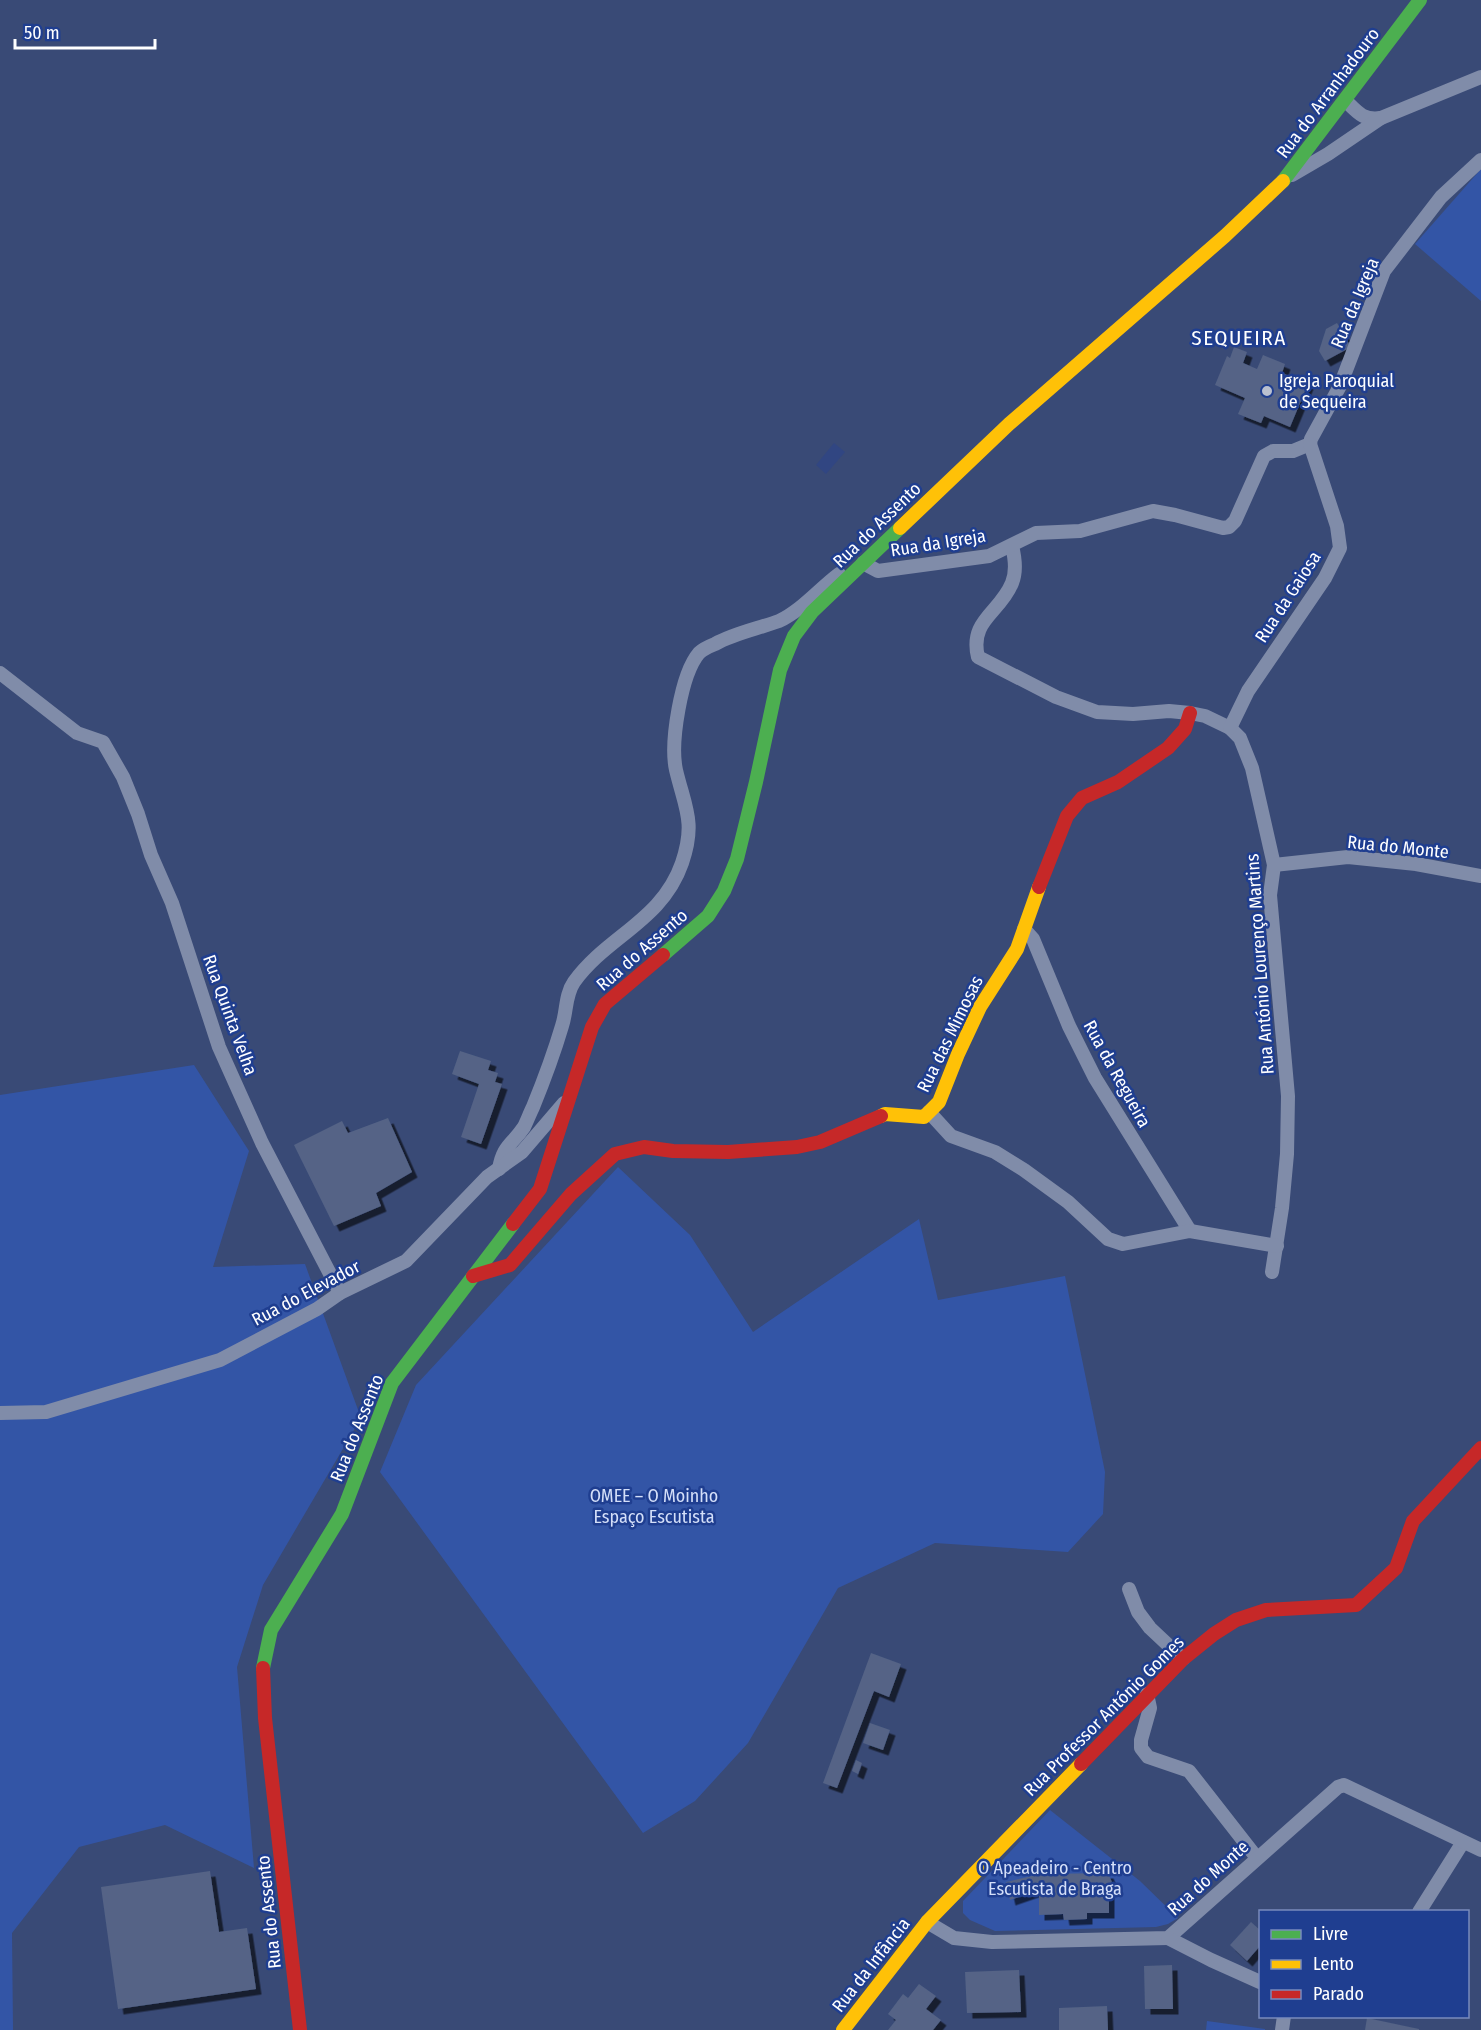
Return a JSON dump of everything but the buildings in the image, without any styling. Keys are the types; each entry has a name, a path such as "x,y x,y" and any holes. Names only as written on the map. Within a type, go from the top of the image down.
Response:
{"street":[{"name":"Rua do Arranhadouro","path":"1286,179 1420,0"},
{"path":"1286,179 1381,118 1481,78"},
{"path":"1346,101 1364,118 1381,118"},
{"name":"Rua da Igreja","path":"859,567 878,571 914,564 989,556 1036,533 1080,531 1153,511 1175,514 1229,528 1235,521 1264,456 1273,451 1293,451 1310,444 1340,386 1384,271 1441,197 1481,160"},
{"name":"Rua do Assento","path":"300,2030 264,1718 262,1673 271,1630 342,1514 392,1383 540,1189 592,1028 605,1004 708,916 724,891 737,859 780,670 794,636 812,612 1009,424 1225,236 1286,179"},
{"name":"Rua da Gaiosa","path":"1230,728 1248,691 1325,578 1340,548 1337,526 1310,444"},
{"path":"1012,546 1016,562 1013,582 1004,598 978,629 976,646 978,657 1056,697 1097,712 1190,713 1205,716 1230,728"},
{"path":"499,1169 501,1155 523,1127 533,1108 563,1023 567,998 573,984 594,960 658,906 671,887 683,862 690,825 687,804 676,769 674,740 689,669 700,651 731,636 779,620 798,610 839,574 859,567"},
{"name":"Rua Quinta Velha","path":"0,673 77,733 103,742 123,777 171,903 219,1047 262,1143 340,1293"},
{"name":"Rua das Mimosas","path":"474,1276 510,1265 571,1194 615,1154 644,1148 728,1152 797,1147 820,1142 885,1114 924,1117 939,1102 980,1007 1017,949 1067,816 1082,798 1118,782 1168,748 1185,729 1190,713"},
{"name":"Rua António Lourenço Martins","path":"1230,728 1240,738 1252,768 1274,865 1270,895 1288,1096 1287,1154 1272,1272"},
{"name":"Rua do Monte","path":"1274,865 1348,857 1416,864 1481,876"},
{"name":"Rua da Regueira","path":"1024,929 1033,939 1069,1026 1095,1078 1190,1231"},
{"name":"Rua do Elevador","path":"0,1413 46,1412 220,1359 317,1309 340,1293 406,1261 487,1178 522,1152 570,1097"},
{"path":"929,1112 951,1136 995,1152 1024,1170 1068,1202 1108,1239 1123,1244 1190,1231 1277,1246"},
{"name":"Rua Professor António Gomes","path":"927,1922 1147,1694 1183,1659 1214,1634 1236,1620 1266,1610 1356,1605 1396,1568 1413,1521 1481,1448"},
{"path":"1129,1589 1138,1612 1150,1628 1183,1659"},
{"path":"1147,1694 1150,1708 1141,1748 1148,1757 1189,1771 1257,1858"},
{"name":"Rua do Monte","path":"927,1922 954,1938 992,1942 1168,1938 1338,1787 1344,1785 1481,1850"},
{"path":"1420,1910 1463,1842"},
{"name":"Rua da Infância","path":"843,2030 927,1922"},
{"path":"1168,1938 1259,1982"}],"green space":[{"path":"1481,169 1481,301 1415,244"},
{"path":"194,1065 249,1151 213,1267 305,1264 361,1418 263,1585 237,1667 254,1868 165,1825 79,1847 12,1933 13,2030 0,2030 0,1095"},
{"name":"OMEE – O Moinho Espaço Escutista","path":"618,1167 690,1235 753,1332 919,1219 938,1300 1065,1276 1105,1472 1103,1514 1068,1552 935,1543 838,1588 748,1743 695,1801 643,1833 380,1472 416,1385"},
{"name":"O Apeadeiro - Centro Escutista de Braga","path":"1050,1810 1140,1881 1178,1918 1156,1927 995,1931 970,1920 963,1913 963,1901"},
{"path":"1207,2021 1265,2029 1265,2030 1206,2030"}],"shaded area":[{"path":"834,443 845,452 826,474 816,465"}],"traffic: fast":[{"path":"1283,181 1420,0"},
{"path":"663,955 708,916 724,891 737,859 780,670 794,636 812,612 900,528"},
{"path":"263,1668 271,1630 342,1514 392,1383 513,1224"}],"traffic: slow":[{"path":"900,528 1009,424 1225,236 1283,181"},
{"path":"881,1116 885,1114 924,1117 939,1102 980,1007 1017,949 1039,887"},
{"path":"843,2030 927,1922 1081,1764"}],"traffic: jam":[{"path":"1039,887 1067,816 1082,798 1118,782 1168,748 1185,729 1190,713"},
{"path":"513,1224 540,1189 592,1027 605,1004 663,955"},
{"path":"473,1276 510,1265 571,1194 615,1154 644,1147 673,1151 728,1152 797,1147 820,1142 881,1116"},
{"path":"1081,1764 1183,1659 1236,1620 1266,1610 1356,1605 1396,1568 1413,1521 1481,1448"},
{"path":"263,1668 265,1718 300,2030"}],"place":[{"name":"Igreja Paroquial de Sequeira","path":"1267,391"}],"district":[{"name":"SEQUEIRA","path":"1239,338"}]}
